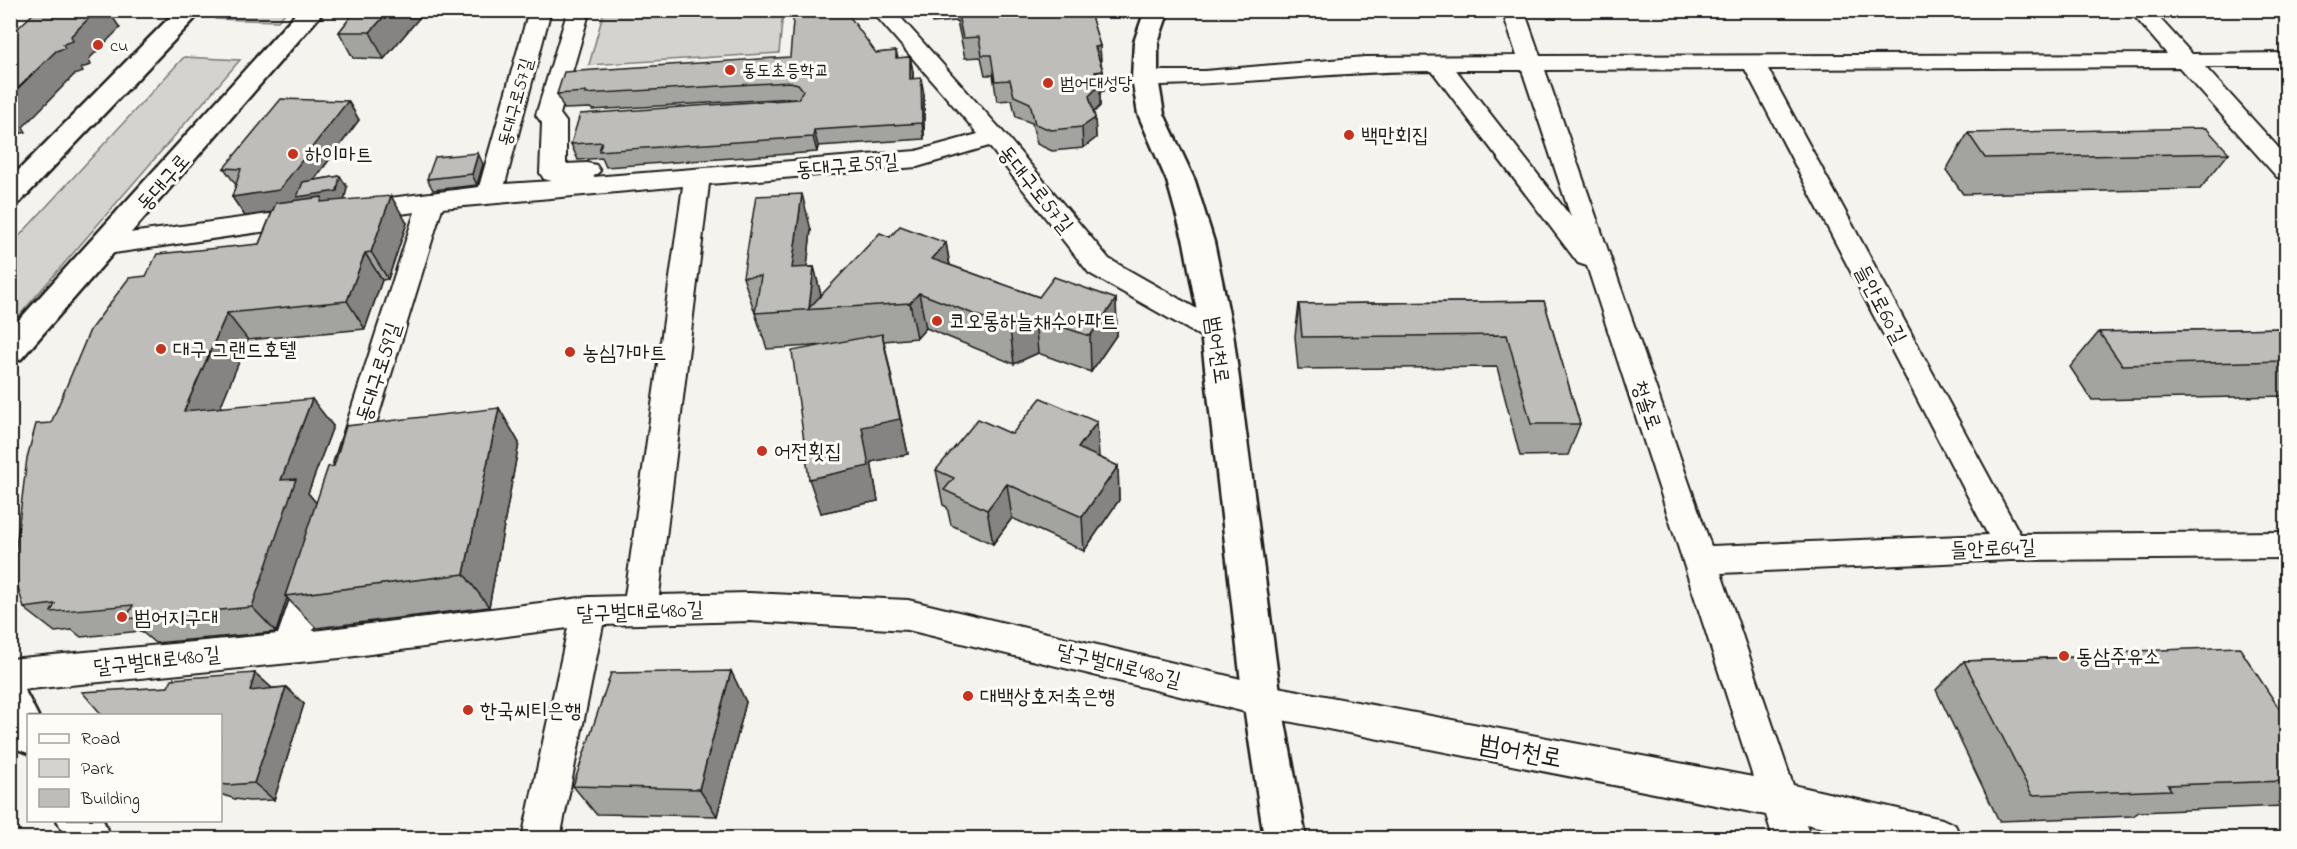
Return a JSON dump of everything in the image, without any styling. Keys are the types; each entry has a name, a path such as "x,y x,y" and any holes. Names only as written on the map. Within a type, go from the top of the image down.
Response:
{"main road":[{"path":"10,196 191,10"},
{"name":"동대구로","path":"10,351 107,245 313,10"},
{"name":"범어천로","path":"1157,10 1146,42 1145,78 1151,114 1181,182 1199,242 1217,333 1262,700 1285,838"},
{"path":"10,701 27,733"},
{"path":"79,822 90,838"}],"street":[{"name":"동대구로57길","path":"490,194 540,10"},
{"path":"579,10 548,114 566,121 553,173 705,172 845,152"},
{"name":"동대구로57길","path":"882,10 994,137 1099,266 1217,333"},
{"name":"청솔로","path":"1512,10 1700,560 1792,838"},
{"path":"2140,10 2286,171"},
{"path":"1145,78 1205,78 1365,64 2286,60"},
{"name":"들안로60길","path":"1752,61 2011,547"},
{"path":"1439,64 1604,278"},
{"name":"동대구로59길","path":"107,245 432,200 705,172 917,159 994,137"},
{"path":"640,609 705,172"},
{"name":"동대구로59길","path":"342,486 432,200"},
{"path":"291,646 324,543"},
{"name":"들안로64길","path":"1700,560 2011,547 2286,545"},
{"name":"달구벌대로480길","path":"10,675 340,643 590,611 750,607 908,615 1262,700"},
{"path":"541,838 590,611"},
{"name":"범어천로","path":"1262,700 1779,800 1942,838"}],"green space":[{"path":"225,10 287,11 278,21 216,19"},
{"path":"604,11 783,11 779,53 589,65"},
{"path":"184,57 240,60 11,325 11,245"}],"building":[{"path":"37,10 97,10 71,36 73,41 63,44 65,48 56,51 10,96 10,34 18,32 17,29"},
{"path":"356,10 390,10 370,32 339,32"},
{"path":"794,10 845,10 876,53 896,51 896,58 910,57 910,79 921,78 922,123 814,130 813,137 599,151 602,142 571,144 580,114 798,99 803,90 798,84 790,82 557,94 564,72 790,57"},
{"name":"범어대성당","path":"957,10 1089,10 1100,46 1095,47 1103,71 1095,72 1099,86 1089,96 1095,118 1082,127 1051,130 1035,124 1030,103 1014,96 1010,80 995,81 991,55 982,55 979,37 963,38"},
{"path":"281,99 348,101 279,190 232,197 241,169 224,168"},
{"path":"2206,128 2229,153 1985,158 1968,133"},
{"path":"478,153 472,174 427,179 435,157"},
{"path":"340,176 337,191 297,197 303,182"},
{"path":"802,194 792,268 814,267 809,308 880,233 890,237 900,226 946,243 932,259 1039,297 1054,277 1116,299 1090,336 1035,318 1010,328 919,293 910,303 755,313 761,276 743,277 756,196"},
{"path":"391,196 371,252 365,253 347,301 227,313 184,411 312,399 281,480 296,479 252,607 126,619 133,605 51,612 55,604 24,608 13,571 27,458 36,424 51,423 90,330 129,278 146,276 157,254 259,244 276,203 322,197 321,202"},
{"path":"1544,301 1580,424 1531,424 1507,335 1302,337 1299,304"},
{"path":"2286,328 2286,361 2122,365 2099,332"},
{"path":"882,334 900,419 862,427 869,466 809,479 792,351"},
{"path":"1041,398 1097,422 1078,448 1118,466 1082,517 1007,484 987,510 944,490 954,478 936,470 978,419 1012,434"},
{"path":"499,408 464,574 285,596 328,467 334,466 346,426"},
{"path":"2239,647 2286,719 2286,781 2168,785 2171,790 2032,795 1964,661 2113,656 2110,652"},
{"path":"731,671 699,789 573,786 611,673"},
{"path":"255,673 250,691 286,687 254,783 222,784 222,714 101,714 82,692 168,687 172,679"}],"place":[{"name":"cu","path":"98,45"},
{"name":"동도초등학교","path":"730,70"},
{"name":"범어대성당","path":"1048,83"},
{"name":"백만회집","path":"1349,135"},
{"name":"하이마트","path":"293,154"},
{"name":"코오롱하늘채수아파트","path":"937,321"},
{"name":"대구 그랜드호텔","path":"161,349"},
{"name":"농심가마트","path":"570,352"},
{"name":"어전횟집","path":"762,451"},
{"name":"범어지구대","path":"122,617"},
{"name":"동삼주유소","path":"2064,656"},
{"name":"대백상호저축은행","path":"968,696"},
{"name":"한국씨티은행","path":"468,710"}]}
